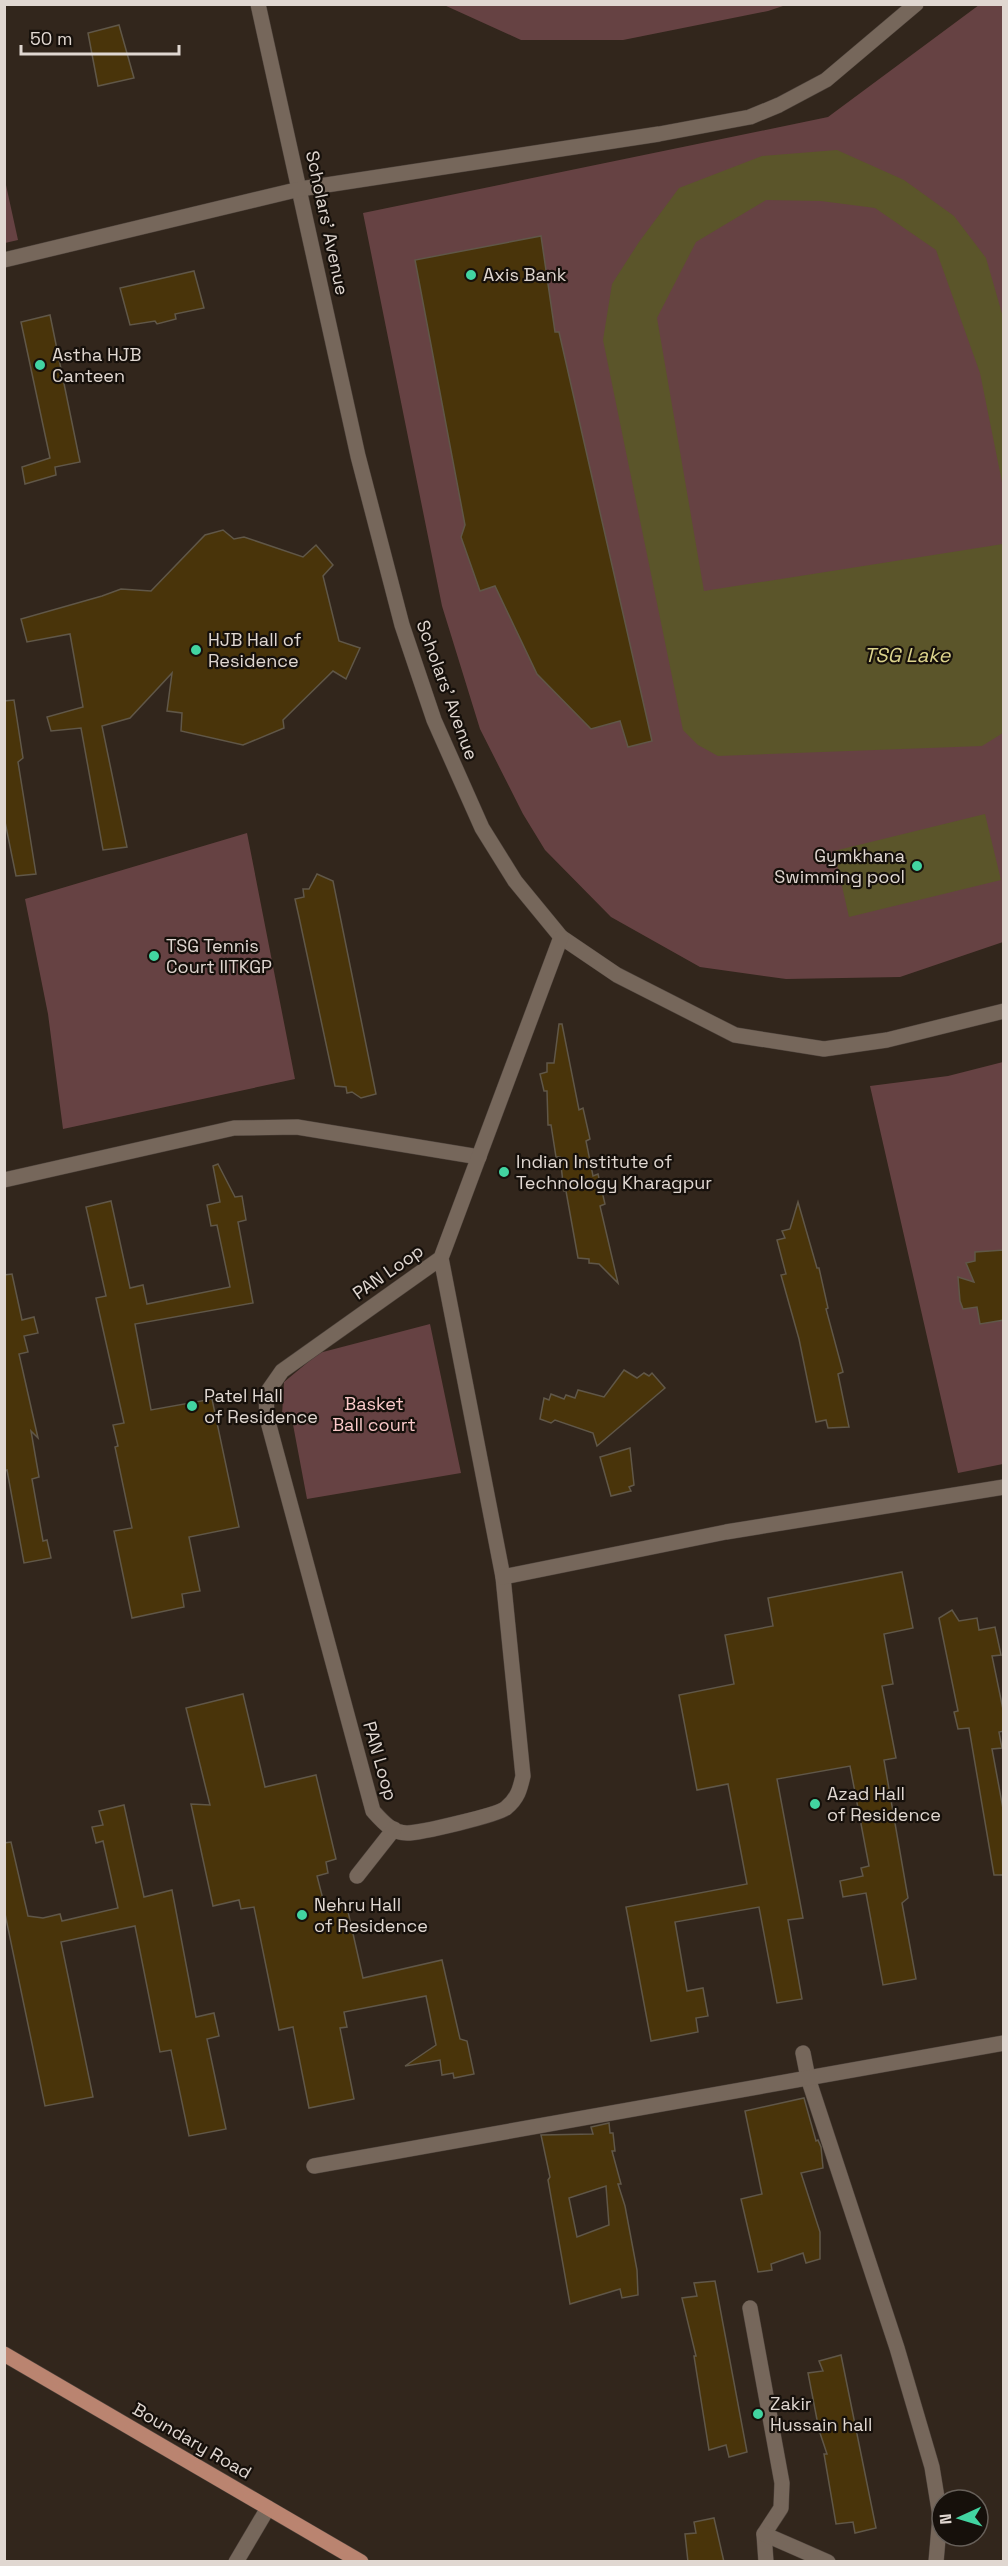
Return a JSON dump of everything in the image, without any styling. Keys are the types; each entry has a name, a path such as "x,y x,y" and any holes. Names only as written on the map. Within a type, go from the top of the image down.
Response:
{"main road":[{"name":"Boundary Road","path":"4,2354 361,2562"}],"street":[{"name":"Scholars' Avenue","path":"258,4 358,456 402,625 434,720 482,828 515,881 561,937 617,975 735,1035 824,1049 887,1040 1004,1011"},
{"path":"4,260 300,189 659,134 750,117 779,105 826,80 916,4"},
{"name":"PAN Loop","path":"441,1258 282,1371 266,1394 267,1418 372,1811 387,1826 406,1833 490,1816 506,1809 519,1794 523,1776 503,1577 441,1258 561,937"},
{"path":"4,1180 234,1128 297,1127 479,1157"},
{"path":"503,1577 726,1532 1004,1487"},
{"path":"357,1876 394,1829"},
{"path":"314,2166 1004,2043"},
{"path":"803,2053 808,2078 897,2348 932,2467 940,2516 936,2562"},
{"path":"750,2308 782,2483 781,2508 764,2534 766,2562"},
{"path":"236,2562 268,2508"},
{"path":"764,2534 828,2562"}],"green space":[{"path":"444,5 786,5 768,11 623,40 521,40"},
{"path":"979,5 1003,5 1003,942 900,977 786,979 700,967 611,917 545,850 523,814 480,729 442,606 363,213 828,117"},
{"path":"4,176 18,240 5,243 4,243"},
{"name":"TSG Tennis Court IITKGP","path":"247,833 295,1079 63,1129 48,1014 25,899"},
{"path":"1003,1062 1003,1464 958,1473 870,1086 948,1076"},
{"name":"Basket Ball court","path":"430,1324 461,1473 307,1499 291,1414 282,1415 284,1382 319,1353"}],"water":[{"name":"TSG Lake","path":"837,150 904,180 954,216 986,258 1003,317 1003,487 980,373 936,250 875,208 821,201 766,200 696,242 657,318 704,591 1003,544 1003,733 982,746 718,756 698,745 683,730 603,340 612,284 639,242 679,188 762,156"},
{"name":"Gymkhana Swimming pool","path":"985,814 1001,880 849,917 834,851"}],"building":[{"path":"119,25 134,78 98,86 88,33"},
{"path":"541,236 555,332 559,332 652,741 628,747 620,721 591,729 537,674 495,586 480,591 461,537 465,525 415,260"},
{"path":"194,271 204,308 175,314 176,319 157,324 155,321 130,325 120,288"},
{"path":"50,315 80,462 55,467 56,475 25,484 22,467 50,458 21,322"},
{"path":"223,530 234,539 244,537 303,557 316,545 333,565 323,576 339,641 360,648 346,679 333,671 283,720 284,728 243,745 181,731 182,713 167,711 172,673 130,718 102,726 127,847 103,850 81,728 51,731 47,717 83,707 70,634 27,642 21,619 121,589 151,591 205,535"},
{"path":"14,700 23,758 18,762 36,874 16,876 4,817 4,701"},
{"path":"317,874 333,881 376,1094 361,1098 352,1092 347,1093 346,1087 335,1086 295,899 304,897 303,889 309,889"},
{"path":"559,1024 562,1024 579,1110 583,1108 590,1139 586,1141 593,1176 598,1174 605,1204 600,1206 618,1283 599,1264 589,1263 589,1259 578,1258 566,1191 564,1191 560,1157 556,1157 551,1125 548,1125 547,1091 544,1091 540,1074 547,1072 547,1063 554,1063"},
{"name":"Patel Hall of Residence","path":"218,1164 235,1197 242,1196 246,1220 238,1222 253,1303 135,1324 151,1410 212,1399 239,1527 189,1537 200,1591 182,1594 184,1607 132,1618 114,1531 132,1528 115,1447 118,1446 113,1425 124,1423 96,1298 106,1296 86,1207 111,1201 130,1288 143,1285 147,1304 230,1287 217,1225 211,1226 207,1205 220,1202 213,1166"},
{"path":"798,1202 817,1268 819,1268 828,1308 826,1309 843,1372 838,1374 849,1427 828,1428 826,1420 816,1422 799,1339 781,1275 786,1274 777,1240 785,1238 782,1231 790,1229"},
{"path":"1004,1250 1004,1320 980,1324 977,1307 963,1309 958,1277 974,1282 966,1263 975,1261 975,1252"},
{"path":"12,1274 22,1320 34,1317 38,1333 24,1336 28,1352 19,1354 38,1438 31,1431 39,1477 32,1479 43,1541 47,1540 51,1558 24,1563 7,1470 4,1471 4,1275"},
{"path":"624,1370 637,1378 644,1373 649,1376 652,1373 665,1388 597,1446 593,1433 555,1420 551,1423 540,1419 544,1398 549,1400 551,1394 564,1399 566,1395 575,1398 578,1390 604,1397"},
{"path":"630,1448 634,1485 629,1487 631,1491 611,1496 600,1457"},
{"path":"902,1572 913,1628 884,1634 893,1684 882,1686 896,1758 884,1760 908,1898 902,1903 916,1979 883,1985 866,1893 843,1897 840,1881 863,1876 861,1868 869,1866 850,1766 777,1779 803,1918 788,1920 802,1999 777,2003 759,1907 675,1922 687,1991 703,1988 708,2016 696,2018 698,2032 651,2041 626,1907 747,1884 728,1784 697,1790 679,1695 734,1684 725,1635 773,1626 768,1598"},
{"path":"952,1610 959,1621 977,1618 979,1630 995,1627 1001,1655 992,1656 1004,1714 1004,1731 999,1732 1002,1748 992,1749 1004,1814 1004,1875 994,1875 969,1728 958,1729 954,1712 958,1711 939,1618"},
{"name":"Nehru Hall of Residence","path":"243,1694 265,1787 316,1775 336,1859 326,1862 328,1873 317,1876 326,1911 347,1907 363,1978 442,1960 460,2039 467,2041 474,2074 454,2078 453,2073 442,2075 440,2060 405,2066 436,2045 426,1996 344,2012 347,2027 340,2028 354,2099 309,2108 293,2027 279,2030 254,1907 241,1909 239,1900 213,1906 191,1804 210,1805 186,1708"},
{"path":"124,1805 144,1897 172,1890 196,2017 214,2013 219,2036 207,2039 226,2129 189,2136 171,2050 160,2052 135,1926 61,1942 93,2097 45,2106 4,1909 4,1843 11,1842 28,1916 43,1918 60,1914 62,1921 118,1908 103,1841 96,1843 92,1827 103,1825 99,1811"},
{"path":"804,2098 816,2141 818,2140 821,2147 823,2168 801,2173 820,2232 820,2259 806,2263 803,2253 771,2264 772,2270 758,2272 741,2199 762,2194 745,2111"},
{"path":"609,2123 610,2133 613,2133 615,2151 612,2151 621,2184 618,2184 625,2206 637,2270 638,2295 622,2298 620,2289 570,2304 541,2135 593,2134 591,2127","holes":["606,2186 609,2225 577,2237 569,2198"]},
{"path":"715,2281 747,2452 729,2457 726,2445 709,2450 694,2356 696,2356 682,2298 697,2296 694,2283"},
{"path":"841,2355 876,2528 855,2533 853,2522 836,2524 824,2454 827,2454 819,2430 808,2373 823,2371 819,2361"},
{"path":"714,2518 724,2562 688,2562 685,2534 696,2533 694,2522"}],"place":[{"name":"Axis Bank","path":"471,275"},
{"name":"Astha HJB Canteen","path":"40,365"},
{"name":"HJB Hall of Residence","path":"196,650"},
{"name":"Gymkhana Swimming pool","path":"917,866"},
{"name":"TSG Tennis Court IITKGP","path":"154,956"},
{"name":"Indian Institute of Technology Kharagpur","path":"504,1172"},
{"name":"Patel Hall of Residence","path":"192,1406"},
{"name":"Azad Hall of Residence","path":"815,1804"},
{"name":"Nehru Hall of Residence","path":"302,1915"},
{"name":"Zakir Hussain hall","path":"758,2414"}]}
